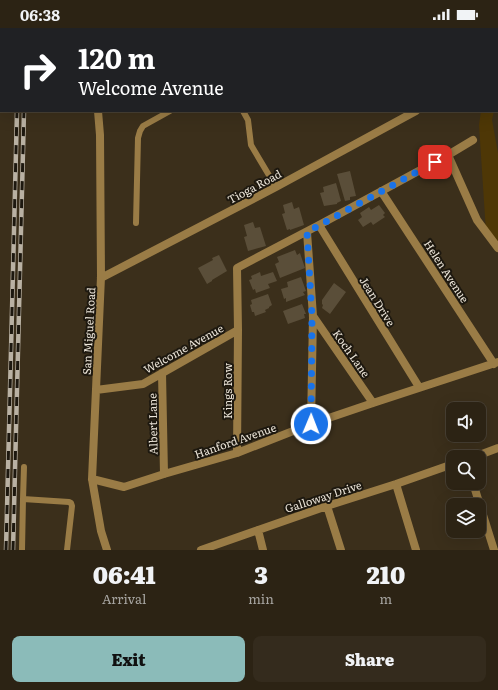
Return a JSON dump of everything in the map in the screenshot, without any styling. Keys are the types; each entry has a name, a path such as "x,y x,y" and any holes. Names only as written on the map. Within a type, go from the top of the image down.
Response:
{"street":[{"name":"San Miguel Road","path":"98,112 100,135 101,278 92,480 101,531 107,550"},
{"name":"Tioga Road","path":"101,278 276,187 414,112"},
{"name":"Welcome Avenue","path":"96,390 143,384 238,330 237,268 307,232 473,140"},
{"path":"448,155 477,220 498,248"},
{"name":"Helen Avenue","path":"381,191 496,363"},
{"name":"Jean Drive","path":"319,225 419,388"},
{"path":"307,232 312,316 311,424"},
{"name":"Koch Lane","path":"312,316 372,403"},
{"name":"Kings Row","path":"238,330 238,453"},
{"name":"Hanford Avenue","path":"92,480 124,488 164,474 238,453 311,424 496,363"},
{"name":"Albert Lane","path":"162,373 164,474"},
{"path":"486,452 498,448"},
{"name":"Galloway Drive","path":"201,550 446,466"},
{"path":"396,484 416,550"},
{"path":"475,490 494,550"},
{"path":"327,506 341,550"},
{"path":"258,530 263,550"}],"lane":[{"path":"136,224 138,138 140,131 143,126 168,112"},
{"path":"244,112 248,120 251,145 276,187"},
{"path":"22,550 24,466"},
{"path":"23,499 71,503 72,512 67,550"}],"shaded area":[{"path":"481,112 494,112 492,120 498,153 498,248 486,232 479,125"}],"building":[{"path":"350,171 356,196 350,197 350,200 345,201 337,174"},
{"path":"336,183 341,201 337,204 324,206 320,193 324,192 323,187"},
{"path":"292,202 294,209 299,207 304,225 287,230 282,214 285,213 283,205"},
{"path":"379,205 385,213 383,215 385,217 373,225 371,222 363,227 358,220 362,217 360,213 369,207 371,210"},
{"path":"253,222 255,228 260,227 266,246 248,251 244,237 247,236 244,225"},
{"path":"295,250 297,255 300,253 305,268 280,278 275,264 279,262 277,257"},
{"path":"219,255 227,271 207,284 198,268"},
{"path":"260,272 261,276 273,272 277,281 268,284 270,288 256,293 255,289 253,290 249,280 252,279 251,276"},
{"path":"301,277 306,291 303,292 305,295 286,302 286,298 284,299 281,289 288,287 287,282"},
{"path":"334,283 346,292 330,314 322,308 322,300"},
{"path":"268,294 272,305 265,310 266,312 255,316 250,305 252,304 251,300"},
{"path":"302,304 306,314 304,314 305,318 288,324 283,311"}],"railway":[{"path":"6,550 17,112"},
{"path":"13,550 24,112"}],"route":[{"path":"311,424 312,316 307,232 435,162"}]}
